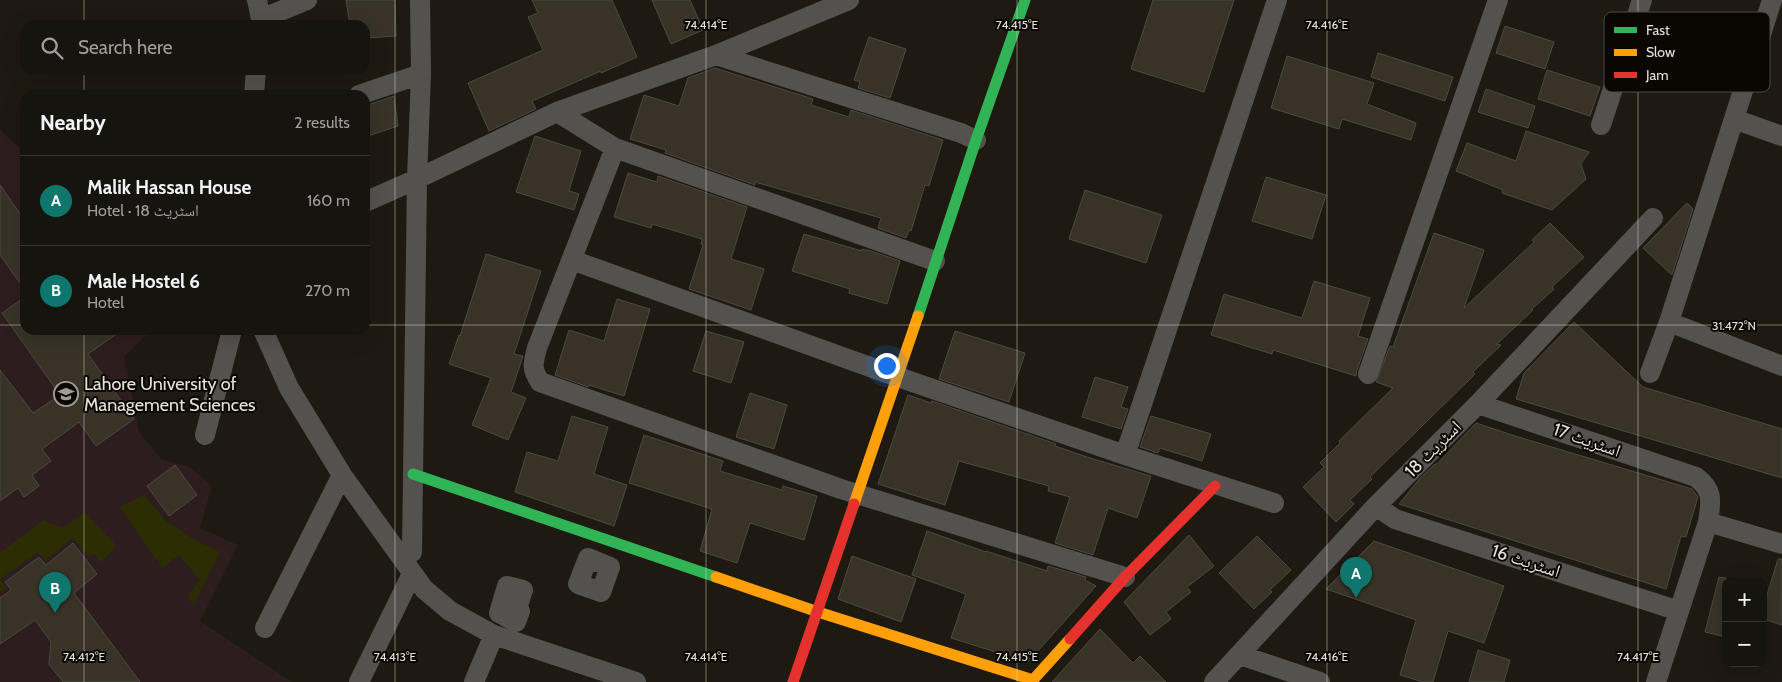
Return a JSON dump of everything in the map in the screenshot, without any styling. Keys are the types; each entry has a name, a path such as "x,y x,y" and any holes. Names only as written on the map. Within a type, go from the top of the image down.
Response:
{"street":[{"path":"260,15 307,0"},
{"path":"402,557 412,552 417,179 421,74 420,0"},
{"path":"370,200 558,112 716,56 849,0"},
{"path":"794,682 818,612 845,490 965,135 1025,0"},
{"path":"1125,456 1277,0"},
{"path":"1368,374 1498,0"},
{"path":"1638,12 1642,0"},
{"path":"716,56 965,135"},
{"path":"370,91 421,74"},
{"path":"254,90 256,75"},
{"path":"1601,125 1612,92"},
{"path":"1650,373 1669,322 1743,92"},
{"path":"558,112 615,148 924,257"},
{"path":"1734,119 1782,136"},
{"path":"615,148 537,348 532,365 540,382 845,490 1125,577"},
{"name":"اسٹریٹ 18","path":"1214,682 1376,506 1478,404 1654,218"},
{"path":"572,260 1125,456 1274,503"},
{"path":"1669,322 1782,366"},
{"path":"205,435 231,335"},
{"path":"265,335 289,388 342,475 402,557 412,574 437,602 450,612 494,635 591,675 636,682"},
{"name":"اسٹریٹ 17","path":"1478,404 1696,476 1704,482 1709,491 1711,500 1708,522"},
{"path":"413,474 805,608 1033,680 1125,577 1216,486"},
{"path":"265,628 342,475"},
{"name":"اسٹریٹ 16","path":"1376,506 1395,519 1679,611"},
{"path":"1656,682 1708,522 1782,544"},
{"path":"359,682 412,574"},
{"path":"474,682 494,635"},
{"path":"1240,655 1320,682"}],"shaded area":[{"name":"Lahore University of Management Sciences","path":"0,129 20,148 20,335 147,335 124,357 139,432 161,459 190,467 212,486 200,528 238,545 200,621 292,682 0,682"},
{"path":"144,495 166,521 195,540 220,552 194,604 187,598 200,580 179,555 162,568 120,507"},
{"path":"85,513 117,546 101,562 95,554 89,557 73,538 45,560 38,552 1,579 6,588 0,592 0,553 43,520 62,528"}],"building":[{"path":"346,0 395,0 396,36 370,38 370,20 349,20"},
{"path":"532,0 612,0 637,57 532,101 536,109 489,131 468,83 543,50 528,17 538,13"},
{"path":"652,0 690,0 703,30 671,44"},
{"path":"1153,0 1234,0 1204,92 1131,69"},
{"path":"1505,26 1554,42 1545,69 1496,53"},
{"path":"869,37 906,49 890,98 858,88 860,82 854,80"},
{"path":"1378,53 1453,77 1445,101 1371,77"},
{"path":"1287,56 1374,83 1367,104 1416,123 1411,140 1342,119 1339,129 1271,108"},
{"path":"715,68 813,99 811,105 849,117 851,110 943,140 929,186 925,185 911,231 909,230 906,238 878,228 881,218 755,182 755,185 665,153 666,150 630,139 644,95 679,106 688,78"},
{"path":"1547,70 1600,87 1590,116 1538,99"},
{"path":"1486,89 1535,106 1528,128 1478,112"},
{"path":"394,96 398,126 370,135 370,104"},
{"path":"1526,131 1589,152 1581,164 1586,179 1552,210 1502,193 1503,190 1456,171 1467,143 1516,161"},
{"path":"535,136 581,151 569,191 579,194 574,210 516,192"},
{"path":"628,173 657,182 658,176 747,207 731,259 764,269 751,310 689,289 703,245 701,244 702,239 652,224 651,228 614,217"},
{"path":"1266,177 1326,195 1312,239 1252,221"},
{"path":"0,185 20,214 20,283 0,255"},
{"path":"1085,190 1162,215 1146,263 1069,239"},
{"path":"1687,203 1693,209 1672,275 1643,248"},
{"path":"1550,223 1584,257 1497,344 1501,345 1473,372 1475,374 1370,477 1372,479 1350,500 1354,504 1336,522 1303,487 1324,467 1320,463 1340,443 1339,441 1393,388 1376,382 1390,346 1393,347 1434,233 1484,250 1464,308 1534,242 1532,240"},
{"path":"804,234 862,251 862,249 871,251 900,261 887,304 849,293 850,289 792,271"},
{"path":"486,254 541,271 514,354 523,356 511,392 526,398 508,440 472,425 491,378 449,364"},
{"path":"1314,281 1370,298 1358,336 1368,339 1356,376 1273,350 1272,354 1211,335 1224,294 1302,318"},
{"path":"617,299 650,309 624,396 589,385 588,387 555,375 569,330 604,341"},
{"path":"20,300 20,335 115,335 88,354 134,419 96,446 79,422 42,449 51,461 32,475 39,486 24,497 18,488 0,501 0,370 33,413 60,395 2,313"},
{"path":"1574,322 1643,387 1782,429 1782,478 1516,399 1524,373"},
{"path":"706,331 744,342 731,383 693,371"},
{"path":"955,331 1025,353 1009,402 939,379"},
{"path":"1095,377 1128,387 1121,407 1128,409 1121,429 1082,417"},
{"path":"750,393 787,405 774,449 736,437"},
{"path":"908,395 931,403 932,401 1056,444 1055,446 1090,458 1151,476 1137,518 1108,508 1093,555 1055,543 1070,497 1048,491 1049,486 959,461 945,505 878,484"},
{"path":"572,416 608,427 594,474 627,485 614,526 515,492 527,452 558,461"},
{"path":"1151,416 1211,434 1202,461 1160,448 1158,453 1140,447"},
{"path":"1476,423 1692,489 1698,497 1686,537 1681,536 1666,589 1399,504 1420,478 1437,464"},
{"path":"644,435 723,461 720,471 782,490 783,486 817,496 804,540 750,523 737,563 700,551 712,509 629,483"},
{"path":"175,465 197,495 169,516 147,486"},
{"path":"927,531 1047,571 1048,566 1086,577 1085,580 1096,586 1028,662 951,638 966,594 912,575"},
{"path":"1189,535 1214,566 1187,587 1191,592 1166,612 1171,619 1150,635 1124,602"},
{"path":"1257,536 1291,570 1254,609 1219,573"},
{"path":"1374,541 1504,586 1484,643 1448,631 1433,682 1423,682 1400,675 1416,620 1326,589"},
{"path":"73,543 97,574 74,593 140,682 63,682 49,664 51,642 35,620 0,644 0,598 11,590 5,582 39,557 46,565"},
{"path":"852,556 916,579 901,622 838,599"},
{"path":"1778,559 1782,559 1782,625 1767,620 1767,595"},
{"path":"1719,577 1722,577 1722,636 1705,632"},
{"path":"1100,629 1133,663 1140,656 1166,682 1052,682"},
{"path":"1478,650 1510,660 1504,682 1469,682"}],"traffic: fast":[{"path":"918,316 976,140 1025,0"},
{"path":"413,474 716,577"}],"traffic: slow":[{"path":"854,504 918,316"},
{"path":"716,577 818,612 1033,680 1070,639"}],"traffic: jam":[{"path":"1070,639 1125,577 1215,486"},
{"path":"793,682 854,504"}],"place":[{"name":"Lahore University of Management Sciences","path":"66,394"},
{"name":"Malik Hassan House","path":"1356,598"},
{"name":"Male Hostel 6","path":"55,613"}]}
